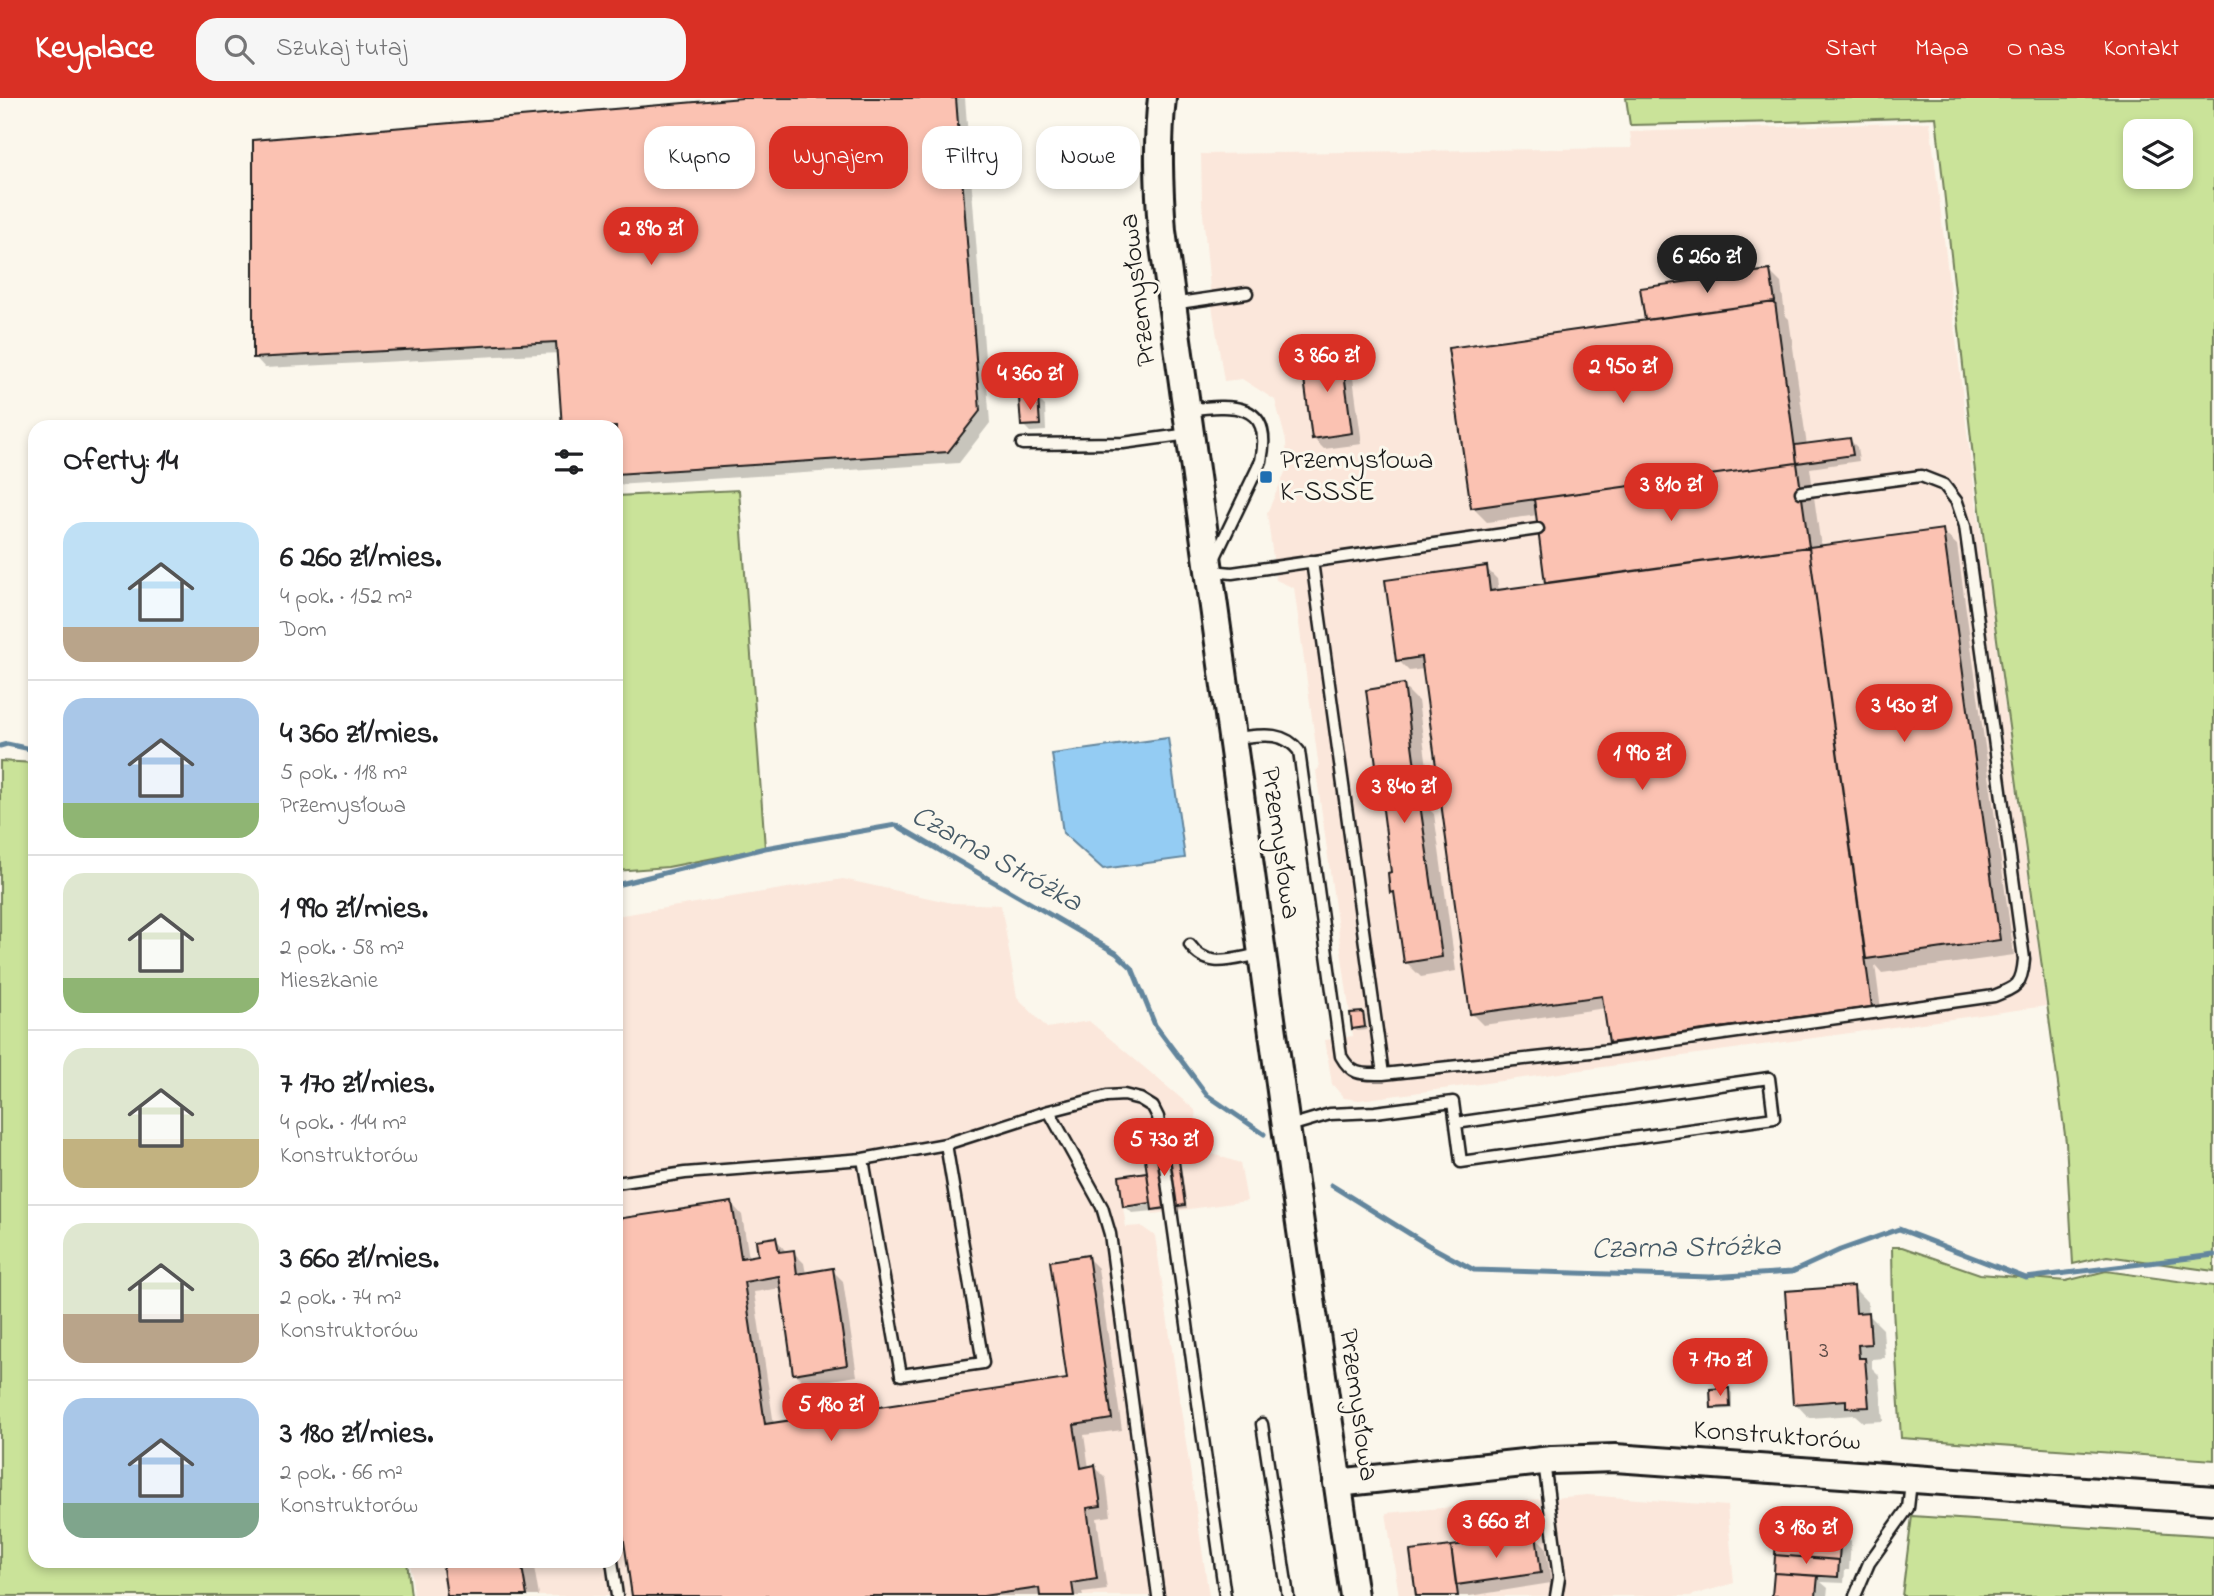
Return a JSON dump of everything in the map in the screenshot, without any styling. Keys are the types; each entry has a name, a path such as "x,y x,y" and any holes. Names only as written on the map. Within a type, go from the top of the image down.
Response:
{"street":[{"name":"Przemysłowa","path":"1162,98 1159,124 1162,231 1353,1596"},
{"name":"Konstruktorów","path":"1337,1483 1544,1461 1615,1458 2214,1500"}],"lane":[{"path":"1172,304 1247,293"},
{"path":"1022,444 1122,443 1188,422 1222,405 1235,406 1249,412 1258,422 1264,449 1261,461 1209,570 1232,573 1538,529"},
{"path":"1232,738 1278,736 1291,740 1299,751 1341,1056 1348,1068 1362,1074 1610,1050 1994,996 2014,988 2022,976 2022,945 1965,526 1957,502 1944,485 1922,476 1801,492"},
{"path":"1312,561 1383,1074"},
{"path":"1189,946 1198,957 1209,961 1262,954"},
{"path":"1286,1127 1330,1114 1375,1112 1453,1102 1461,1162 1774,1118 1769,1079 1456,1123"},
{"path":"623,1182 685,1173 863,1159 946,1144 1049,1111 1107,1096 1124,1095 1140,1099 1153,1107 1158,1117 1225,1596"},
{"path":"1049,1111 1102,1208 1110,1234 1158,1596"},
{"path":"863,1159 901,1375 983,1363 946,1144"},
{"path":"1262,1424 1288,1596"},
{"path":"1544,1461 1559,1578 1556,1596"},
{"path":"1854,1596 1869,1563 1908,1508 1912,1478"},
{"path":"613,1568 617,1596"}],"shaded area":[{"path":"1930,122 1969,448 2046,1006 1406,1094 1359,1100 1344,1098 1332,1084 1325,1040 1353,1036 1316,771 1319,768 1294,588 1276,580 1267,513 1287,468 1286,441 1275,400 1242,379 1224,381 1211,299 1202,203 1201,154 1632,148 1630,132"},
{"path":"843,879 952,903 1001,905 1017,997 1047,1028 1089,1021 1195,1110 1201,1150 1240,1163 1247,1201 1153,1214 1151,1203 1123,1207 1126,1227 1141,1226 1155,1236 1209,1596 414,1596 411,1568 623,1568 623,915"},
{"path":"1587,1495 1727,1506 1734,1583 1690,1596 1399,1596 1386,1513"}],"green space":[{"path":"1626,98 2214,98 2214,1271 2107,1256 2073,1264 2066,1142 1972,448 1936,117 1630,125"},
{"path":"739,490 765,848 668,867 623,870 623,496"},
{"path":"0,761 28,763 28,1568 408,1568 411,1596 0,1596"},
{"path":"1892,1247 1902,1247 1980,1274 2066,1281 2106,1271 2214,1286 2214,1460 1901,1438"},
{"path":"1912,1516 2214,1536 2214,1596 1902,1596"}],"water":[{"path":"1168,738 1185,858 1103,869 1063,833 1052,754"}],"building":[{"path":"742,98 956,98 958,126 922,126 922,189 963,189 980,411 948,452 623,474 623,420 562,420 556,342 253,358 253,140"},
{"path":"1770,270 1775,302 1645,320 1640,288"},
{"path":"1775,302 1797,463 1471,508 1448,348"},
{"path":"1341,350 1352,433 1312,439 1301,356"},
{"path":"1038,397 1040,425 1021,426 1019,398"},
{"path":"1850,438 1853,455 1797,463 1795,445"},
{"path":"1797,463 1809,547 1545,583 1534,499"},
{"path":"1943,529 2000,940 1866,959 1809,547"},
{"path":"1809,547 1872,1007 1609,1043 1602,996 1470,1014 1421,657 1396,661 1385,580 1487,566 1490,591"},
{"path":"1404,684 1415,767 1410,768 1414,798 1419,797 1442,957 1404,963 1394,892 1390,893 1388,873 1391,872 1382,802 1388,801 1384,771 1377,772 1366,690"},
{"path":"1363,1012 1365,1027 1352,1029 1350,1013"},
{"path":"1177,1146 1185,1205 1152,1210 1144,1151"},
{"path":"1147,1172 1151,1203 1123,1207 1119,1176"},
{"path":"732,1202 741,1258 758,1255 756,1240 776,1237 779,1252 794,1250 797,1274 833,1268 847,1365 793,1374 779,1276 744,1282 765,1424 1067,1379 1050,1261 1088,1255 1112,1419 1074,1425 1081,1468 1095,1465 1101,1506 1087,1508 1097,1579 1072,1583 1074,1596 1040,1596 1039,1588 983,1596 632,1596 623,1535 623,1218"},
{"path":"1854,1286 1856,1313 1869,1312 1871,1344 1858,1345 1859,1358 1865,1358 1869,1407 1846,1408 1846,1400 1793,1404 1785,1291"},
{"path":"1729,1388 1730,1407 1711,1408 1710,1389"},
{"path":"1777,1524 1841,1529 1839,1560 1775,1555"},
{"path":"1536,1534 1541,1573 1456,1585 1451,1546"},
{"path":"1451,1546 1458,1596 1416,1596 1410,1551"},
{"path":"1775,1555 1839,1560 1838,1577 1774,1573"},
{"path":"443,1568 522,1568 527,1596 447,1596"},
{"path":"1774,1573 1818,1576 1816,1596 1772,1596"}],"waterway":[{"name":"Czarna Stróżka","path":"0,746 7,744 28,748"},
{"name":"Czarna Stróżka","path":"623,883 765,848 896,825 1116,953 1132,968 1155,1025 1207,1095 1264,1134"},
{"name":"Czarna Stróżka","path":"1331,1185 1474,1270 1710,1277 1792,1272 1840,1250 1899,1229 2026,1278 2214,1255"}],"place":[{"name":"Przemysłowa K-SSSE","path":"1266,477"}]}
